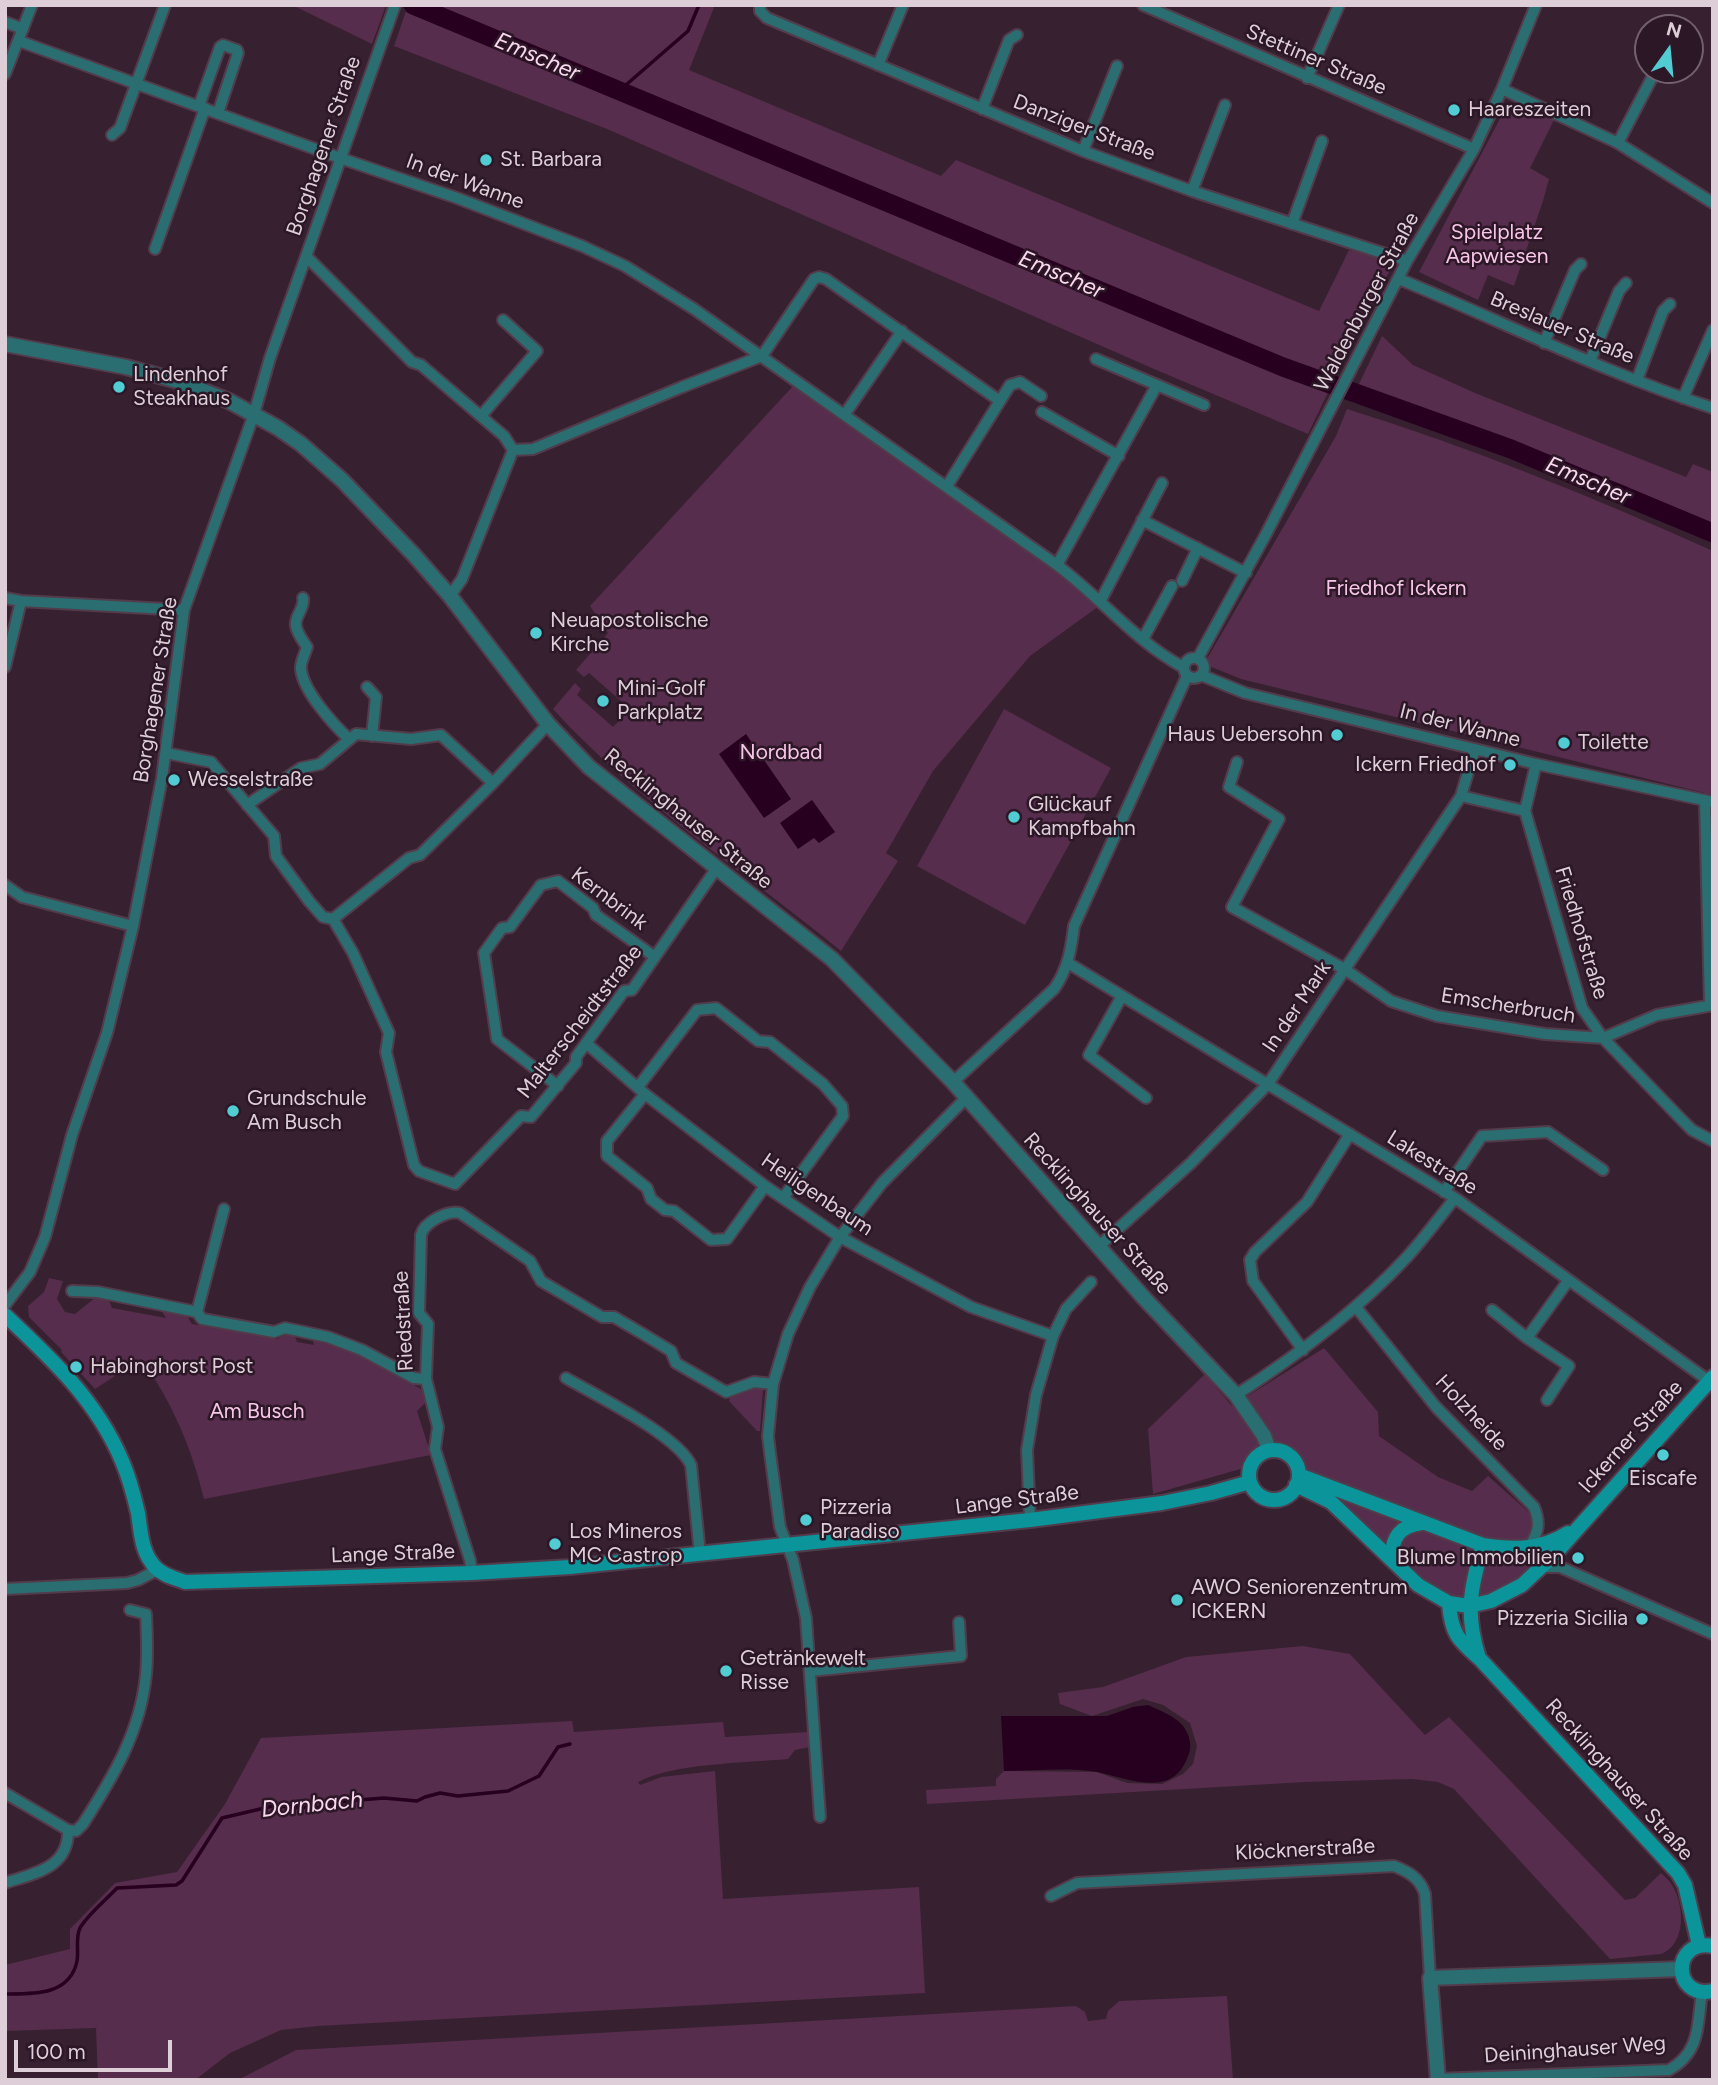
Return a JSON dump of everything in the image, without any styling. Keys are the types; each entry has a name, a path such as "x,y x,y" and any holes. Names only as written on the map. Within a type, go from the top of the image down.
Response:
{"main road":[{"path":"5,1315 66,1374 101,1420 123,1463 137,1510 143,1546 148,1559 157,1570"},
{"name":"Ickerner Straße","path":"1469,1606 1491,1601 1513,1591 1542,1567 1711,1379"},
{"path":"1269,1450 1283,1452 1289,1455 1297,1467 1297,1480 1286,1496 1272,1500 1258,1494 1250,1482 1252,1461 1269,1450"},
{"path":"1297,1480 1483,1545"},
{"path":"1297,1480 1331,1502 1418,1585 1449,1603 1469,1606"},
{"name":"Lange Straße","path":"157,1570 194,1583 570,1567 1030,1520 1162,1503 1250,1482"},
{"path":"1392,1560 1394,1539 1399,1531 1405,1526 1423,1522"},
{"name":"Ickerner Straße","path":"1483,1545 1508,1549 1529,1548 1559,1539 1581,1525"},
{"name":"Recklinghauser Straße","path":"1480,1659 1472,1634 1469,1606 1483,1545"},
{"name":"Recklinghauser Straße","path":"1449,1603 1453,1630 1458,1639 1480,1659 1678,1873 1685,1885 1706,1945 1686,1954 1681,1969"},
{"path":"1681,1969 1682,1976 1690,1987 1707,1991"}],"street":[{"path":"5,74 32,5"},
{"path":"112,135 120,128 165,5"},
{"name":"Borghagener Straße","path":"5,1305 30,1272 45,1237 72,1135 107,1033 133,926 166,753 184,610 395,5"},
{"name":"Danziger Straße","path":"760,5 760,11 767,18 1083,150 1192,191 1408,261"},
{"path":"878,65 903,5"},
{"name":"Stettiner Straße","path":"1143,5 1158,8 1307,78 1474,149"},
{"path":"1307,78 1339,5"},
{"name":"Waldenburger Straße","path":"1198,658 1408,261 1474,149 1536,5"},
{"path":"5,22 23,29"},
{"path":"982,109 1009,40 1017,35"},
{"name":"In der Wanne","path":"19,41 457,198 582,246 625,266 762,356 1057,565 1185,672"},
{"path":"155,249 220,47 230,47 238,53 218,113"},
{"path":"1083,150 1117,66"},
{"path":"1618,143 1649,84"},
{"path":"1502,89 1618,143 1713,203"},
{"path":"1192,191 1225,106"},
{"path":"1292,224 1322,141"},
{"path":"306,256 412,362 421,365 504,436 513,450"},
{"path":"1544,343 1575,270 1581,264"},
{"path":"513,450 533,449 670,391 762,356 814,279 819,277 826,279 902,331 1000,401"},
{"name":"Breslauer Straße","path":"1399,279 1590,362 1713,408"},
{"path":"1590,362 1619,291 1626,284"},
{"path":"1637,380 1663,311 1670,304"},
{"path":"481,416 537,351 503,320"},
{"path":"1683,398 1713,330"},
{"path":"845,414 902,331"},
{"name":"Recklinghauser Straße","path":"5,344 152,374 229,401 301,444 341,480 450,596 548,724 608,784 832,959 953,1082 1098,1247 1236,1395 1264,1436 1269,1450"},
{"path":"1096,359 1204,405"},
{"path":"947,486 1010,384 1020,382 1041,396"},
{"path":"1057,565 1157,385"},
{"path":"1042,412 1119,456"},
{"path":"450,596 462,579 513,450"},
{"path":"1101,600 1162,483"},
{"path":"1142,520 1245,573"},
{"path":"1143,639 1198,548"},
{"path":"5,598 184,610"},
{"path":"303,598 304,604 296,621 296,628 307,648 300,668 308,690 349,739"},
{"path":"5,667 21,601"},
{"path":"953,1082 1054,989 1068,963 1074,926 1185,672 1187,659 1198,658 1204,666 1202,675 1193,678 1185,672"},
{"name":"In der Wanne","path":"1202,675 1245,692 1536,764 1709,801"},
{"path":"367,687 376,697 372,736"},
{"path":"166,753 211,762 274,836 276,856 289,874 323,917 333,919 409,858 420,855 548,724"},
{"path":"247,805 301,768 320,764 356,734 411,739 441,735 493,783"},
{"name":"In der Mark","path":"1098,1247 1191,1163 1268,1084 1461,796 1475,749"},
{"name":"Emscherbruch","path":"1237,762 1229,787 1279,819 1232,907 1346,970 1391,1001 1437,1016 1545,1034 1603,1038 1657,1015 1711,1005"},
{"name":"Friedhofstraße","path":"1536,764 1525,811 1582,1008 1603,1038 1686,1124 1713,1141"},
{"path":"1461,796 1525,811"},
{"path":"1709,801 1711,1005"},
{"name":"Malterscheidtstraße","path":"333,919 354,953 389,1033 386,1052 414,1165 419,1171 455,1184 521,1116 531,1117 558,1086 576,1063 576,1056 624,991 632,990 716,869"},
{"name":"Kernbrink","path":"558,1086 497,1039 484,953 502,928 510,926 541,884 558,881 593,908 596,915 655,957"},
{"path":"5,885 22,897 133,926"},
{"name":"Lakestraße","path":"1068,963 1455,1198 1568,1281 1711,1379"},
{"path":"1122,996 1089,1055 1146,1098"},
{"path":"765,1186 727,1239 711,1240 674,1211 665,1210 651,1199 648,1188 607,1156 607,1141 697,1010 716,1008 758,1041 770,1042 822,1084 842,1106 843,1116 783,1198"},
{"name":"Heiligenbaum","path":"586,1043 641,1090 765,1186 840,1237 971,1307 1054,1336"},
{"path":"820,1817 806,1618 780,1527 768,1436 773,1384 788,1334 804,1299 840,1237 882,1183 966,1098"},
{"path":"1444,1192 1482,1136 1548,1132 1603,1170"},
{"path":"1303,1350 1253,1280 1250,1260 1307,1202 1350,1134"},
{"path":"1236,1395 1303,1350 1356,1307 1407,1256 1455,1198"},
{"path":"197,1312 225,1209"},
{"name":"Riedstraße","path":"472,1573 435,1450 438,1427 426,1379 428,1324 419,1313 421,1235 426,1224 456,1211 530,1261 541,1281 602,1317 614,1317 643,1334 671,1351 676,1363 726,1392 754,1382 773,1384"},
{"path":"1527,1338 1568,1281"},
{"path":"1030,1520 1027,1450 1030,1420 1054,1336 1066,1309 1091,1282"},
{"path":"72,1291 98,1292 197,1312 202,1319 274,1332 285,1328 328,1337 362,1350 414,1378 426,1379"},
{"name":"Holzheide","path":"1356,1307 1436,1407 1534,1507 1539,1521 1538,1532 1529,1548"},
{"path":"1492,1310 1569,1366 1547,1400"},
{"path":"566,1378 649,1427 686,1455 691,1465 700,1554"},
{"path":"1542,1567 1560,1567 1713,1634"},
{"path":"5,1589 127,1583 157,1570"},
{"path":"5,1793 68,1830 76,1831 83,1824 125,1754 136,1725 146,1674 146,1614 130,1610"},
{"path":"810,1671 961,1656 959,1622"},
{"path":"5,1883 59,1860 66,1849 68,1830"},
{"name":"Klöcknerstraße","path":"1051,1896 1077,1884 1394,1867 1409,1872 1422,1885 1430,1979"},
{"path":"1430,1979 1681,1969"},
{"name":"Deininghauser Weg","path":"1430,1979 1438,2079 1669,2070 1690,2055 1707,1991"}],"green space":[{"path":"292,5 386,5 372,44"},
{"path":"408,5 715,5 689,70 941,176 956,160 1319,311 1349,250 1395,261 1308,434 607,129 394,46"},
{"name":"Spielplatz Aapwiesen","path":"1521,107 1554,120 1530,168 1549,179 1514,286 1488,275 1478,300 1419,272 1503,113"},
{"path":"1382,336 1413,365 1475,393 1686,477 1693,464 1713,472 1713,524 1623,485 1358,386"},
{"name":"Nordbad","path":"793,386 1055,571 1099,606 1030,656 933,771 886,853 898,861 841,951 620,775 553,709 575,683 581,689 577,695 613,727 630,709 589,673 584,677 576,670 608,633 590,606"},
{"name":"Friedhof Ickern","path":"1347,409 1532,474 1713,551 1713,795 1241,679 1204,664 1336,436"},
{"name":"Glückauf Kampfbahn","path":"1004,709 1111,768 1025,925 917,866"},
{"name":"Am Busch","path":"49,1278 63,1281 57,1299 65,1312 75,1314 96,1297 109,1300 112,1308 166,1318 161,1310 186,1314 192,1324 277,1339 289,1333 294,1334 297,1342 314,1345 312,1338 362,1354 424,1391 428,1400 417,1411 431,1455 204,1499 180,1426 141,1359 95,1389 29,1317 28,1306 44,1292"},
{"path":"1324,1348 1378,1412 1379,1436 1438,1477 1472,1491 1488,1476 1531,1514 1534,1522 1530,1533 1546,1556 1507,1589 1482,1598 1454,1598 1437,1593 1306,1471 1301,1461 1282,1444 1254,1451 1244,1468 1153,1494 1148,1429 1205,1374 1232,1406"},
{"path":"760,1386 763,1390 760,1431 729,1401 730,1397"},
{"path":"1303,1646 1350,1654 1425,1735 1449,1717 1625,1900 1635,1898 1661,1873 1671,1884 1679,1903 1681,1924 1675,1942 1661,1954 1610,1959 1454,1789 1438,1782 1412,1779 1305,1782 927,1804 926,1790 996,1786 996,1779 1004,1771 1097,1772 1127,1783 1162,1784 1183,1774 1193,1764 1197,1746 1190,1723 1163,1705 1143,1699 1092,1716 1060,1704 1058,1693 1103,1687 1186,1657"},
{"path":"572,1721 574,1732 723,1722 725,1737 809,1732 810,1747 795,1750 788,1759 690,1767 638,1782 640,1785 661,1777 715,1771 723,1899 919,1887 925,1993 281,2030 230,2053 195,2080 98,2080 96,2028 5,2031 5,1965 70,1949 70,1929 115,1883 177,1872 225,1804 261,1738"},
{"path":"1227,1996 1233,2080 238,2080 296,2050 1076,2006 1085,2012 1088,2021 1106,2019 1108,2011 1119,2001"}],"shaded area":[{"path":"746,734 791,799 764,818 719,754"},
{"path":"812,800 835,832 819,843 814,838 798,849 780,823"},
{"path":"1148,1705 1175,1718 1188,1735 1190,1751 1187,1759 1177,1774 1168,1780 1157,1783 1132,1781 1097,1772 1074,1770 1004,1771 1001,1716 1107,1716"}],"waterway":[{"name":"Emscher","path":"413,5 1283,367 1511,449 1713,533"},
{"path":"619,91 688,31 699,5"},
{"name":"Dornbach","path":"5,1994 48,1991 67,1981 77,1961 80,1928 92,1912 117,1888 176,1885 182,1881 222,1818 273,1806 316,1808 346,1801 384,1798 417,1801 440,1793 458,1796 508,1791 539,1776 558,1747 570,1744"}],"place":[{"name":"Haareszeiten","path":"1454,110"},
{"name":"St. Barbara","path":"486,160"},
{"name":"Lindenhof Steakhaus","path":"119,387"},
{"name":"Neuapostolische Kirche","path":"536,633"},
{"name":"Mini-Golf Parkplatz","path":"603,701"},
{"name":"Haus Uebersohn","path":"1337,735"},
{"name":"Toilette","path":"1564,743"},
{"name":"Ickern Friedhof","path":"1510,765"},
{"name":"Wesselstraße","path":"174,780"},
{"name":"Glückauf Kampfbahn","path":"1014,817"},
{"name":"Grundschule Am Busch","path":"233,1111"},
{"name":"Habinghorst Post","path":"76,1367"},
{"name":"Eiscafe","path":"1663,1455"},
{"name":"Pizzeria Paradiso","path":"806,1520"},
{"name":"Los Mineros MC Castrop","path":"555,1544"},
{"name":"Blume Immobilien","path":"1578,1558"},
{"name":"AWO Seniorenzentrum ICKERN","path":"1177,1600"},
{"name":"Pizzeria Sicilia","path":"1642,1619"},
{"name":"Getränkewelt Risse","path":"726,1671"}]}
